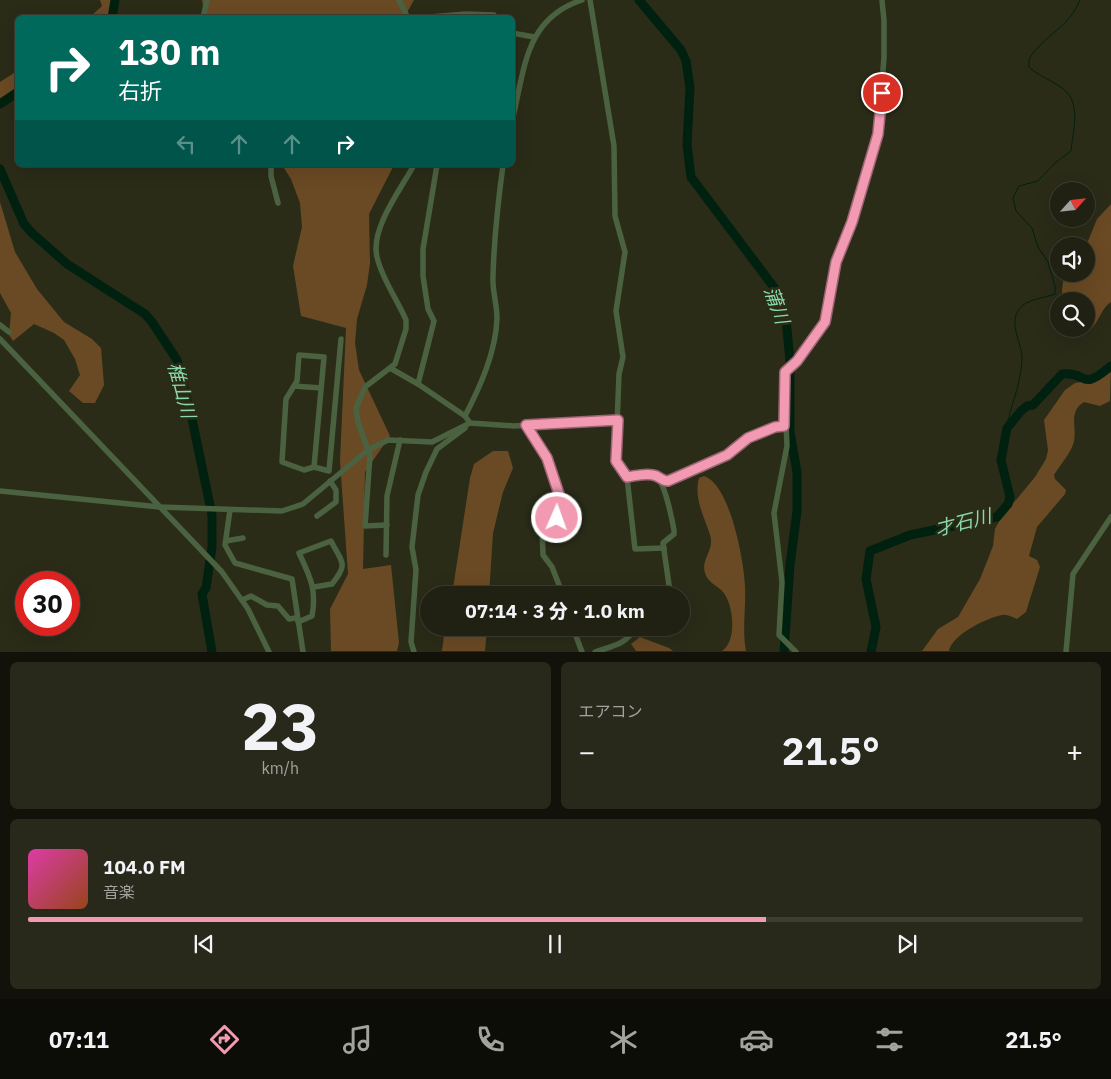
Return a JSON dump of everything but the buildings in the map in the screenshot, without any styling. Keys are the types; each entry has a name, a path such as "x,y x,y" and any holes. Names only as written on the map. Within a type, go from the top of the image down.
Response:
{"street":[{"path":"204,15 207,0"},
{"path":"400,0 407,15"},
{"path":"515,109 534,36 556,11 582,0"},
{"path":"590,0 614,146 615,216 625,252 616,311 623,357 619,374 616,461 627,477 635,550 664,548"},
{"path":"794,650 779,635 782,582 774,513 786,452 784,426 785,372 797,361 825,322 836,262 852,222 878,134 884,57 882,0"},
{"path":"477,15 492,15"},
{"path":"515,33 534,36"},
{"path":"272,167 271,176 278,203"},
{"path":"387,525 365,526 370,455 358,422 357,401 365,387 390,368 398,357 406,329 406,320 380,266 377,256 377,242 386,216 413,167"},
{"path":"418,384 434,321 428,309 423,276 423,249 437,167"},
{"path":"465,416 484,372 495,333 497,318 492,285 495,216 503,167"},
{"path":"0,325 9,332"},
{"path":"0,339 222,572 242,600 269,652"},
{"path":"317,516 336,502 336,490 329,471 341,339"},
{"path":"314,467 324,357 299,355 297,381 286,399 282,462 304,470 314,467 329,471"},
{"path":"390,368 418,384 465,416 470,423"},
{"path":"294,386 321,388"},
{"path":"0,491 160,507 228,510 289,509 303,504 368,450 388,440 432,442 470,423 526,425 618,420"},
{"path":"414,652 411,642 416,570 412,547 418,495 426,472 439,447 462,432 470,423"},
{"path":"526,425 544,452 560,497 555,526 542,530 542,551 552,567 559,586"},
{"path":"662,481 676,478 722,457 741,443 761,432 784,426"},
{"path":"386,556 388,487 400,440"},
{"path":"627,477 648,474 654,475 662,481 674,530 674,534 663,543 669,586"},
{"path":"228,510 227,550 235,563 292,579 303,652"},
{"path":"1066,652 1074,574 1111,517"},
{"path":"226,540 242,538"},
{"path":"242,600 251,596 267,606 278,606 289,619 297,620 312,616 314,587 299,553 331,541 344,566 343,571 332,584 314,587"},
{"path":"576,636 582,652"},
{"path":"594,652 620,644 630,636"},
{"path":"620,644 621,652"}],"shaded area":[{"path":"100,0 117,0 112,15 92,15 102,6"},
{"path":"202,0 414,0 406,15 205,15"},
{"path":"15,72 15,88 0,99 0,82"},
{"path":"283,167 393,167 369,214 370,263 367,285 357,319 355,343 359,370 390,436 365,472 363,569 391,565 399,643 397,651 331,651 330,609 348,574 340,461 346,328 301,316 293,266 302,227 300,203 291,179"},
{"path":"0,202 15,252 37,289 64,322 92,339 101,348 104,385 95,403 83,403 69,391 80,375 75,359 64,340 34,324 13,341 9,335 11,313 0,293"},
{"path":"1111,204 1111,302 1095,324 1095,292 1062,291 1063,282 1095,282 1095,237 1090,237 1095,228 1097,219"},
{"path":"1111,368 1110,401 1100,406 1084,402 1076,410 1073,445 1054,475 1055,479 1066,490 1065,494 1037,527 1029,556 1037,560 1040,567 1026,612 1017,619 1008,615 1002,615 979,623 956,639 949,651 922,651 938,629 958,617 980,579 993,546 995,529 1001,518 1035,477 1046,459 1048,450 1044,420 1065,390 1075,383 1095,380"},
{"path":"493,451 508,451 513,468 503,492 493,533 490,586 453,586 470,478 474,464"},
{"path":"704,476 713,482 721,493 734,525 744,574 744,635 746,651 722,651 730,640 732,623 730,605 727,598 723,592 710,582 704,569 711,539 699,504 697,491 699,478"},
{"path":"444,636 486,636 485,651 442,651"},
{"path":"640,637 673,651 636,651 631,644"}],"waterway":[{"name":"椎山川","path":"112,15 115,0"},
{"name":"蒲川","path":"639,0 681,50 686,61 690,88 687,145 691,177 776,290 786,319 790,361 790,432 797,472 797,511 790,565 784,652"},
{"path":"1008,427 1008,420 1022,366 1015,325 1017,312 1029,302 1055,294 1055,286 1048,262 1038,247 1032,228 1016,211 1013,198 1019,186 1038,181 1055,163 1071,151 1075,117 1072,101 1068,94 1062,88 1031,69 1029,67 1029,59 1070,18 1080,0"},
{"name":"椎山川","path":"0,104 15,94"},
{"name":"椎山川","path":"0,169 24,224 32,233 67,264 145,314 177,360 192,419 212,515 212,547 206,588 202,594 212,652"},
{"name":"才石川","path":"871,652 876,627 866,579 870,551 910,535 997,517 1008,504 1010,497 1001,460 1007,428 1021,411 1027,406 1033,405 1062,374 1077,375 1089,380 1111,366"}],"route":[{"path":"557,518 560,497 547,458 526,425 618,420 616,461 624,474 627,477 654,475 662,481 676,478 727,455 748,438 761,432 784,426 785,372 797,361 825,322 836,262 852,222 878,134 882,93"}]}
